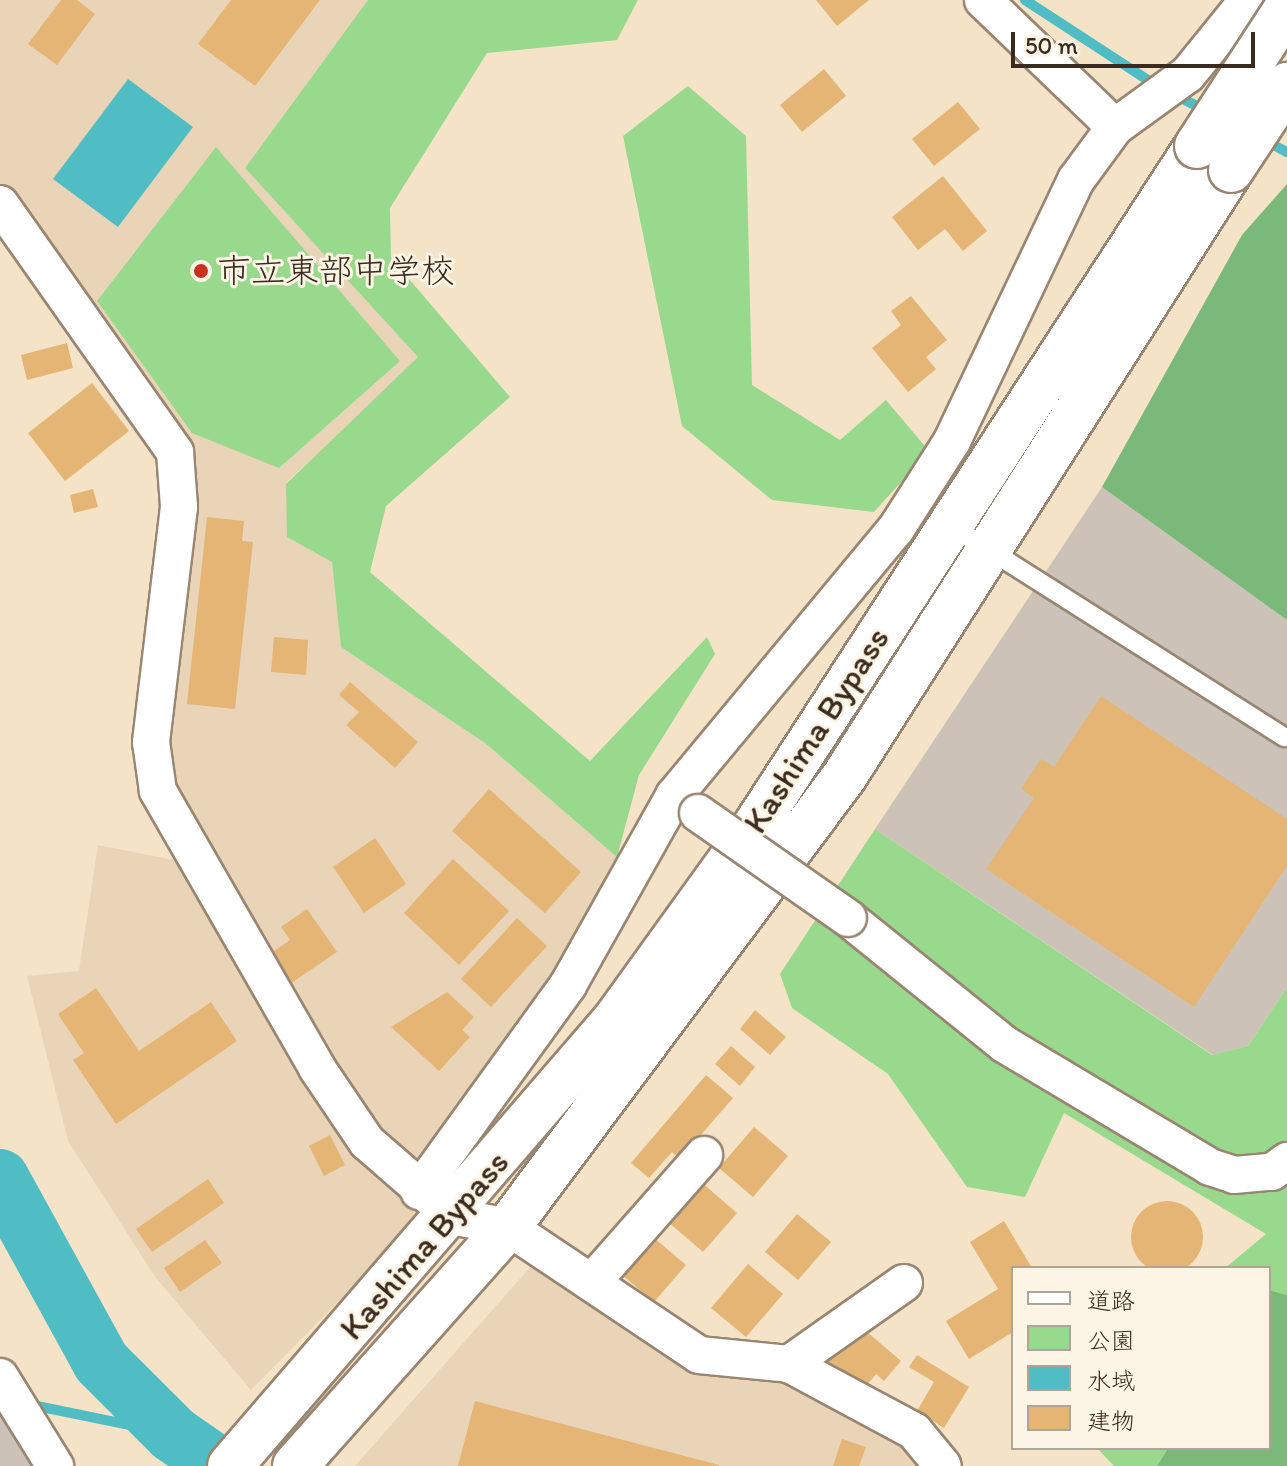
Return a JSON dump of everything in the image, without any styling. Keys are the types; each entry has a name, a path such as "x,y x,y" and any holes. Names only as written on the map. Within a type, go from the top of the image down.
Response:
{"highway":[{"name":"Kashima Bypass","path":"295,1466 328,1433 508,1227 835,789 992,551 1214,158 1287,8"},
{"name":"Kashima Bypass","path":"230,1466 286,1409 436,1203 633,995 757,823 950,525 1214,158 1287,85"}],"street":[{"path":"436,1203 568,985 686,804 896,529 952,441 1076,180 1115,127 1188,74 1248,0"},
{"path":"996,4 1115,127"},
{"path":"1188,74 1287,120"},
{"path":"0,204 175,452 179,507 151,742 158,791 317,1068 367,1142 436,1203 508,1227 593,1281 699,1355 789,1364 914,1431 943,1466"},
{"path":"686,804 848,918 1004,1044 1210,1167 1234,1175 1272,1172 1287,1161"},
{"path":"593,1281 704,1155"},
{"path":"789,1364 904,1283"},
{"path":"0,1377 55,1466"}],"lane":[{"path":"950,525 1284,737"}],"shaded area":[{"path":"0,0 368,0 245,168 419,357 286,483 332,562 342,647 485,743 640,876 578,1003 411,1228 251,1390 156,1278 68,1141 27,976 79,971 98,845 179,861 143,777 187,441 0,184"},
{"path":"1102,487 1287,620 1287,987 1248,1046 1213,1055 875,829"},
{"path":"539,1257 686,1361 776,1370 901,1445 922,1466 355,1466"},
{"path":"0,1411 51,1466 0,1466"}],"green space":[{"path":"368,0 638,0 617,40 487,53 390,208 391,258 510,397 386,506 370,572 590,761 707,637 715,654 639,775 617,857 485,743 341,647 332,562 287,537 286,484 418,357 245,168"},
{"path":"688,86 746,136 752,385 840,440 886,400 929,451 874,512 772,500 682,426 623,136"},
{"path":"216,147 400,361 279,468 192,433 97,301"},
{"path":"1287,184 1287,620 1102,487 1242,235"},
{"path":"875,829 1212,1055 1248,1046 1287,987 1287,1295 1271,1291 1271,1266 1227,1266 1266,1234 1064,1113 1025,1197 967,1187 888,1074 792,1008 780,974"},
{"path":"1271,1291 1287,1295 1287,1466 1157,1466 1167,1450 1271,1450"},
{"path":"1099,1450 1167,1450 1157,1466 1114,1466"}],"water":[{"path":"128,79 193,127 118,227 53,179"}],"building":[{"path":"61,0 77,0 95,14 57,65 28,44"},
{"path":"231,0 320,0 255,86 198,44"},
{"path":"816,0 869,0 837,26"},
{"path":"824,69 846,96 802,132 780,105"},
{"path":"958,102 980,129 934,166 912,139"},
{"path":"943,176 987,231 963,251 945,229 918,250 892,217"},
{"path":"911,296 947,340 926,357 936,369 908,392 872,348 901,325 891,311"},
{"path":"67,343 73,368 27,380 21,355"},
{"path":"92,383 129,431 65,481 28,433"},
{"path":"93,489 98,507 74,513 70,495"},
{"path":"207,517 244,521 242,541 253,542 235,709 187,704"},
{"path":"274,637 308,640 306,675 271,672"},
{"path":"350,682 418,742 395,768 346,725 359,712 339,695"},
{"path":"1101,696 1287,819 1287,866 1194,1007 986,869 1034,798 1021,789 1041,759 1054,767"},
{"path":"489,789 581,872 545,913 452,831"},
{"path":"375,838 406,884 364,913 333,867"},
{"path":"453,859 509,911 459,965 404,913"},
{"path":"307,909 337,952 287,986 267,956 290,940 281,927"},
{"path":"517,918 547,946 491,1007 461,979"},
{"path":"96,988 139,1051 211,1002 237,1041 116,1124 73,1060 84,1053 58,1014"},
{"path":"447,992 474,1017 462,1030 470,1037 439,1071 391,1027"},
{"path":"755,1010 786,1037 770,1055 740,1029"},
{"path":"731,1046 755,1067 740,1086 715,1064"},
{"path":"706,1075 733,1098 680,1159 672,1152 649,1178 631,1163"},
{"path":"754,1127 788,1156 753,1197 719,1168"},
{"path":"330,1135 345,1165 324,1176 309,1146"},
{"path":"208,1179 224,1203 152,1252 136,1229"},
{"path":"701,1182 737,1213 703,1252 667,1221"},
{"path":"1160,1202 1174,1202 1187,1207 1197,1217 1202,1230 1200,1251 1188,1266 1146,1266 1137,1257 1132,1244 1132,1230 1137,1217 1147,1207"},
{"path":"797,1214 831,1242 798,1280 765,1252"},
{"path":"1004,1221 1031,1266 1011,1266 1011,1333 969,1359 946,1321 998,1289 970,1242"},
{"path":"653,1237 686,1265 654,1302 621,1274"},
{"path":"205,1240 222,1263 180,1292 164,1268"},
{"path":"748,1264 783,1294 746,1337 711,1308"},
{"path":"860,1326 901,1361 884,1381 876,1374 862,1391 824,1359"},
{"path":"917,1355 969,1387 944,1428 917,1411 934,1382 909,1367"},
{"path":"475,1401 719,1465 719,1466 458,1466"},
{"path":"842,1439 866,1447 859,1466 833,1466"}],"waterway":[{"path":"1025,0 1157,86"},
{"path":"1171,93 1207,111"},
{"path":"1264,140 1287,152"},
{"path":"0,1178 101,1362 173,1434 219,1466"},
{"path":"32,1405 173,1434"}],"place":[{"name":"市立東部中学校","path":"201,271"}]}
